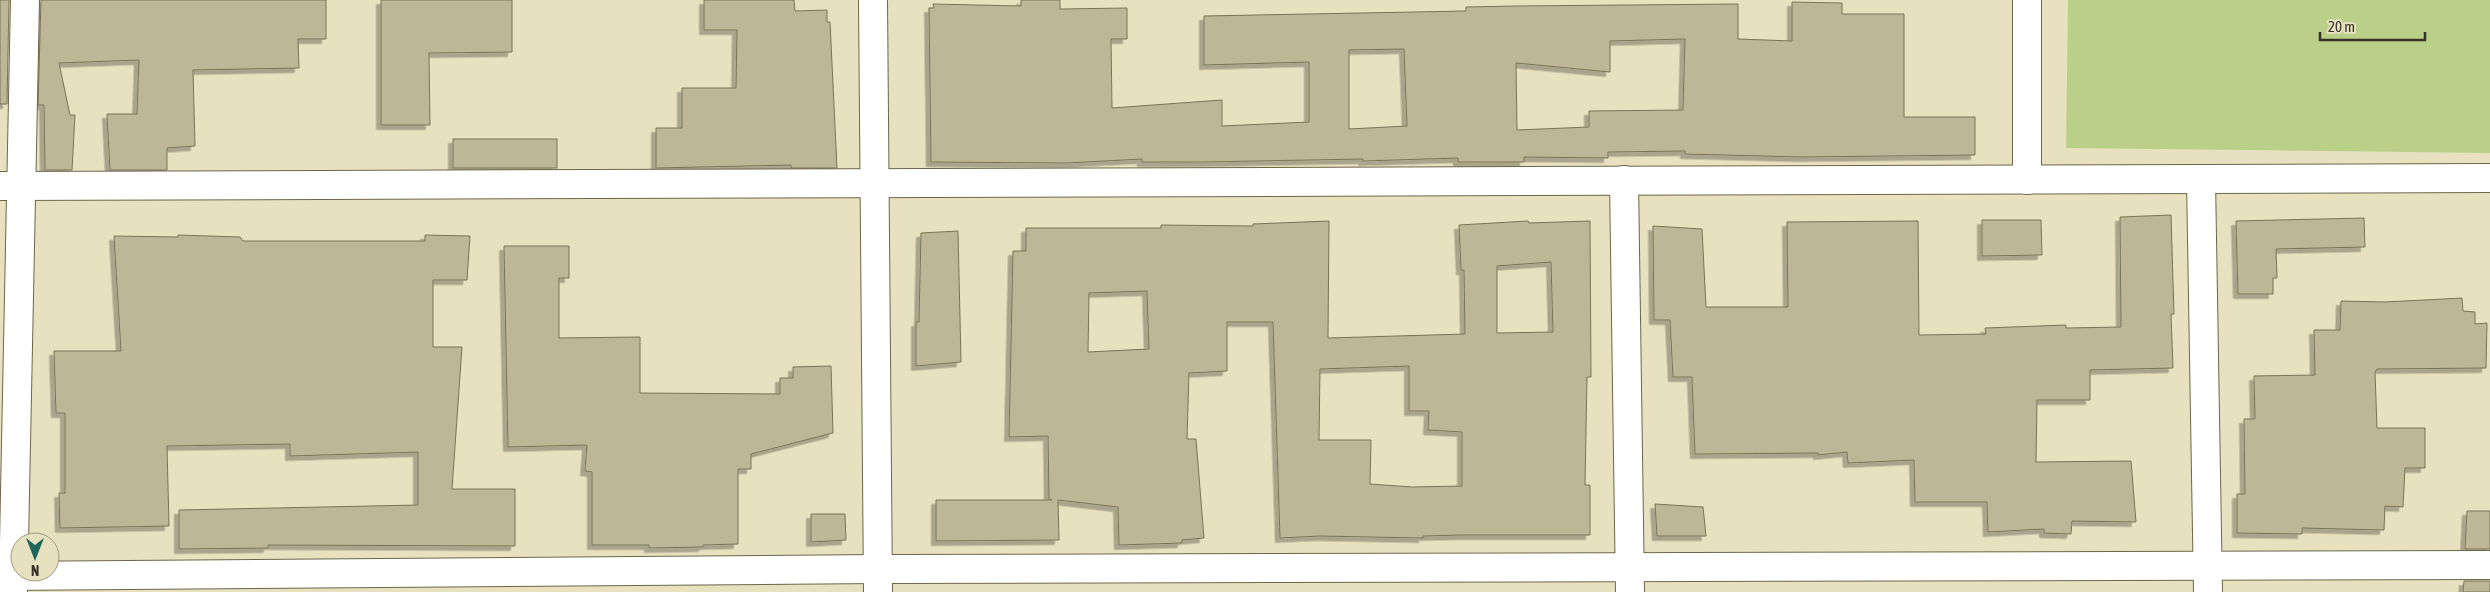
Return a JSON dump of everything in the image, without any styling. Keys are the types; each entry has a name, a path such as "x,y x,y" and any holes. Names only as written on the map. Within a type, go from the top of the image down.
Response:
{"street":[{"path":"25,0 11,185 9,581 2208,579 2490,565"},
{"path":"873,0 878,580"},
{"path":"2027,0 2027,180"},
{"path":"11,185 2490,178"},
{"path":"2201,179 2208,579"},
{"path":"1624,180 1630,579"}],"green space":[{"path":"2068,0 2490,0 2490,153 2066,148"}],"building":[{"path":"0,0 9,0 7,104 0,104"},
{"path":"41,0 326,0 326,39 298,39 299,68 193,70 195,146 167,148 167,170 110,170 107,114 137,114 139,60 59,63 70,115 75,115 72,170 45,170 44,105 38,105"},
{"path":"381,0 512,0 512,52 429,53 430,125 381,125"},
{"path":"704,0 794,0 795,11 827,10 827,22 830,22 837,168 791,168 791,165 656,168 656,128 682,128 682,88 736,88 737,30 704,30"},
{"path":"1021,0 1060,0 1060,9 1127,8 1127,39 1111,39 1112,108 1222,100 1222,126 1309,122 1309,62 1204,65 1204,16 1466,11 1466,7 1738,4 1738,39 1792,41 1792,2 1842,3 1842,14 1904,14 1904,117 1975,117 1975,155 1801,157 1685,154 1685,151 1608,152 1608,158 1524,157 1524,162 1458,162 1458,158 1363,161 1363,159 1142,162 1142,159 1067,163 931,162 929,8 934,8 933,4 1021,6","holes":["1685,39 1683,110 1589,111 1589,127 1517,130 1516,63 1610,72 1610,41","1404,49 1407,126 1349,129 1349,50"]},
{"path":"453,139 557,139 557,168 453,168"},
{"path":"2171,215 2174,314 2171,314 2173,368 2090,370 2090,400 2037,400 2036,462 2131,461 2136,522 2072,521 2071,534 2044,533 2044,529 1988,532 1987,502 1915,502 1914,460 1848,463 1847,452 1818,455 1818,453 1695,454 1692,377 1673,377 1670,320 1654,320 1653,226 1702,229 1706,307 1788,307 1787,222 1918,221 1919,335 1986,334 1985,328 2066,325 2066,328 2121,327 2120,217"},
{"path":"2364,218 2365,247 2276,249 2277,278 2273,278 2273,294 2238,294 2236,221"},
{"path":"1982,220 2041,220 2042,255 1982,256"},
{"path":"1329,221 1328,338 1465,334 1464,270 1461,270 1459,225 1528,221 1529,223 1590,221 1591,377 1587,377 1585,485 1590,485 1590,535 1461,535 1423,536 1423,538 1320,536 1280,538 1273,322 1227,322 1227,371 1189,373 1187,439 1196,439 1204,538 1182,540 1182,543 1119,545 1118,507 1058,500 1059,540 936,541 936,500 1052,500 1049,499 1048,436 1009,437 1013,251 1026,251 1026,228 1161,228 1161,225 1253,226 1253,224","holes":["1551,262 1553,332 1497,333 1497,266","1147,291 1149,349 1088,352 1089,293","1409,366 1409,411 1429,411 1428,430 1462,432 1462,486 1412,487 1370,484 1371,440 1319,440 1320,369"]},
{"path":"958,231 961,362 916,366 916,322 919,322 921,233"},
{"path":"178,235 240,237 243,241 425,241 425,235 470,236 467,280 433,280 433,347 462,347 452,489 515,489 515,546 268,545 268,548 179,549 179,510 418,505 418,452 290,456 290,444 167,446 169,526 60,528 59,493 65,493 65,413 56,413 54,351 121,351 114,236 178,237"},
{"path":"504,246 569,246 569,278 559,278 559,338 640,337 640,393 780,394 780,378 793,378 793,367 831,366 833,433 751,454 751,469 738,469 738,544 649,548 649,545 592,545 592,472 585,471 587,445 508,447"},
{"path":"2462,298 2463,311 2475,312 2475,324 2487,323 2486,368 2377,369 2375,372 2377,428 2425,428 2425,468 2405,468 2403,507 2385,506 2384,530 2302,528 2302,534 2237,533 2237,494 2245,494 2244,419 2255,419 2254,376 2315,375 2314,330 2340,330 2341,301 2385,302"},
{"path":"1655,504 1703,507 1706,536 1657,536"},
{"path":"2467,511 2490,511 2490,549 2465,549"},
{"path":"811,514 845,514 846,540 811,542"},
{"path":"2464,581 2490,581 2490,592 2463,592"}]}
